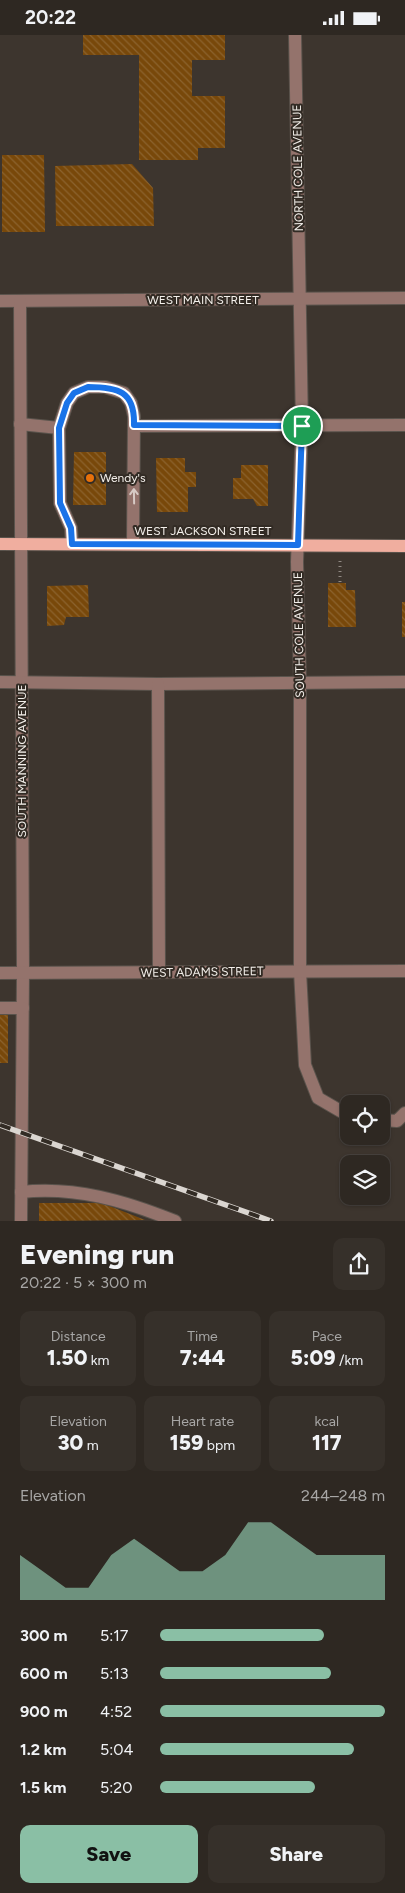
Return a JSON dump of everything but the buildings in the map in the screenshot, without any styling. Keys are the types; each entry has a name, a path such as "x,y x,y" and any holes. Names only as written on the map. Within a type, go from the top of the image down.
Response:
{"main road":[{"name":"WEST JACKSON STREET","path":"0,545 405,546"}],"street":[{"name":"NORTH COLE AVENUE","path":"295,35 301,300"},
{"name":"WEST MAIN STREET","path":"0,301 405,298"},
{"name":"SOUTH COLE AVENUE","path":"301,300 302,426 298,545 300,971 305,1065 318,1098 340,1111"},
{"name":"SOUTH MANNING AVENUE","path":"20,301 23,973 21,1221"},
{"path":"72,544 71,528 60,503 59,428 67,403 74,393 88,387 105,387 124,393 132,403 134,425 133,544"},
{"path":"20,424 59,428"},
{"path":"134,425 405,425"},
{"path":"0,683 22,685 158,685 405,682"},
{"path":"158,685 159,972"},
{"name":"WEST ADAMS STREET","path":"0,973 405,971"},
{"path":"0,1008 23,1008"},
{"path":"390,1121 397,1121 405,1113"},
{"path":"21,1192 45,1189 105,1197 133,1204 175,1221"}],"path":[{"path":"340,561 340,583"}],"railway":[{"path":"0,1125 271,1221"}],"place":[{"name":"Wendy's","path":"90,478"}],"route":[{"path":"88,387 117,389 124,393 132,403 134,425 302,426 298,545 72,544 71,528 61,509 60,503 59,428 67,403 74,393 88,387"}]}
